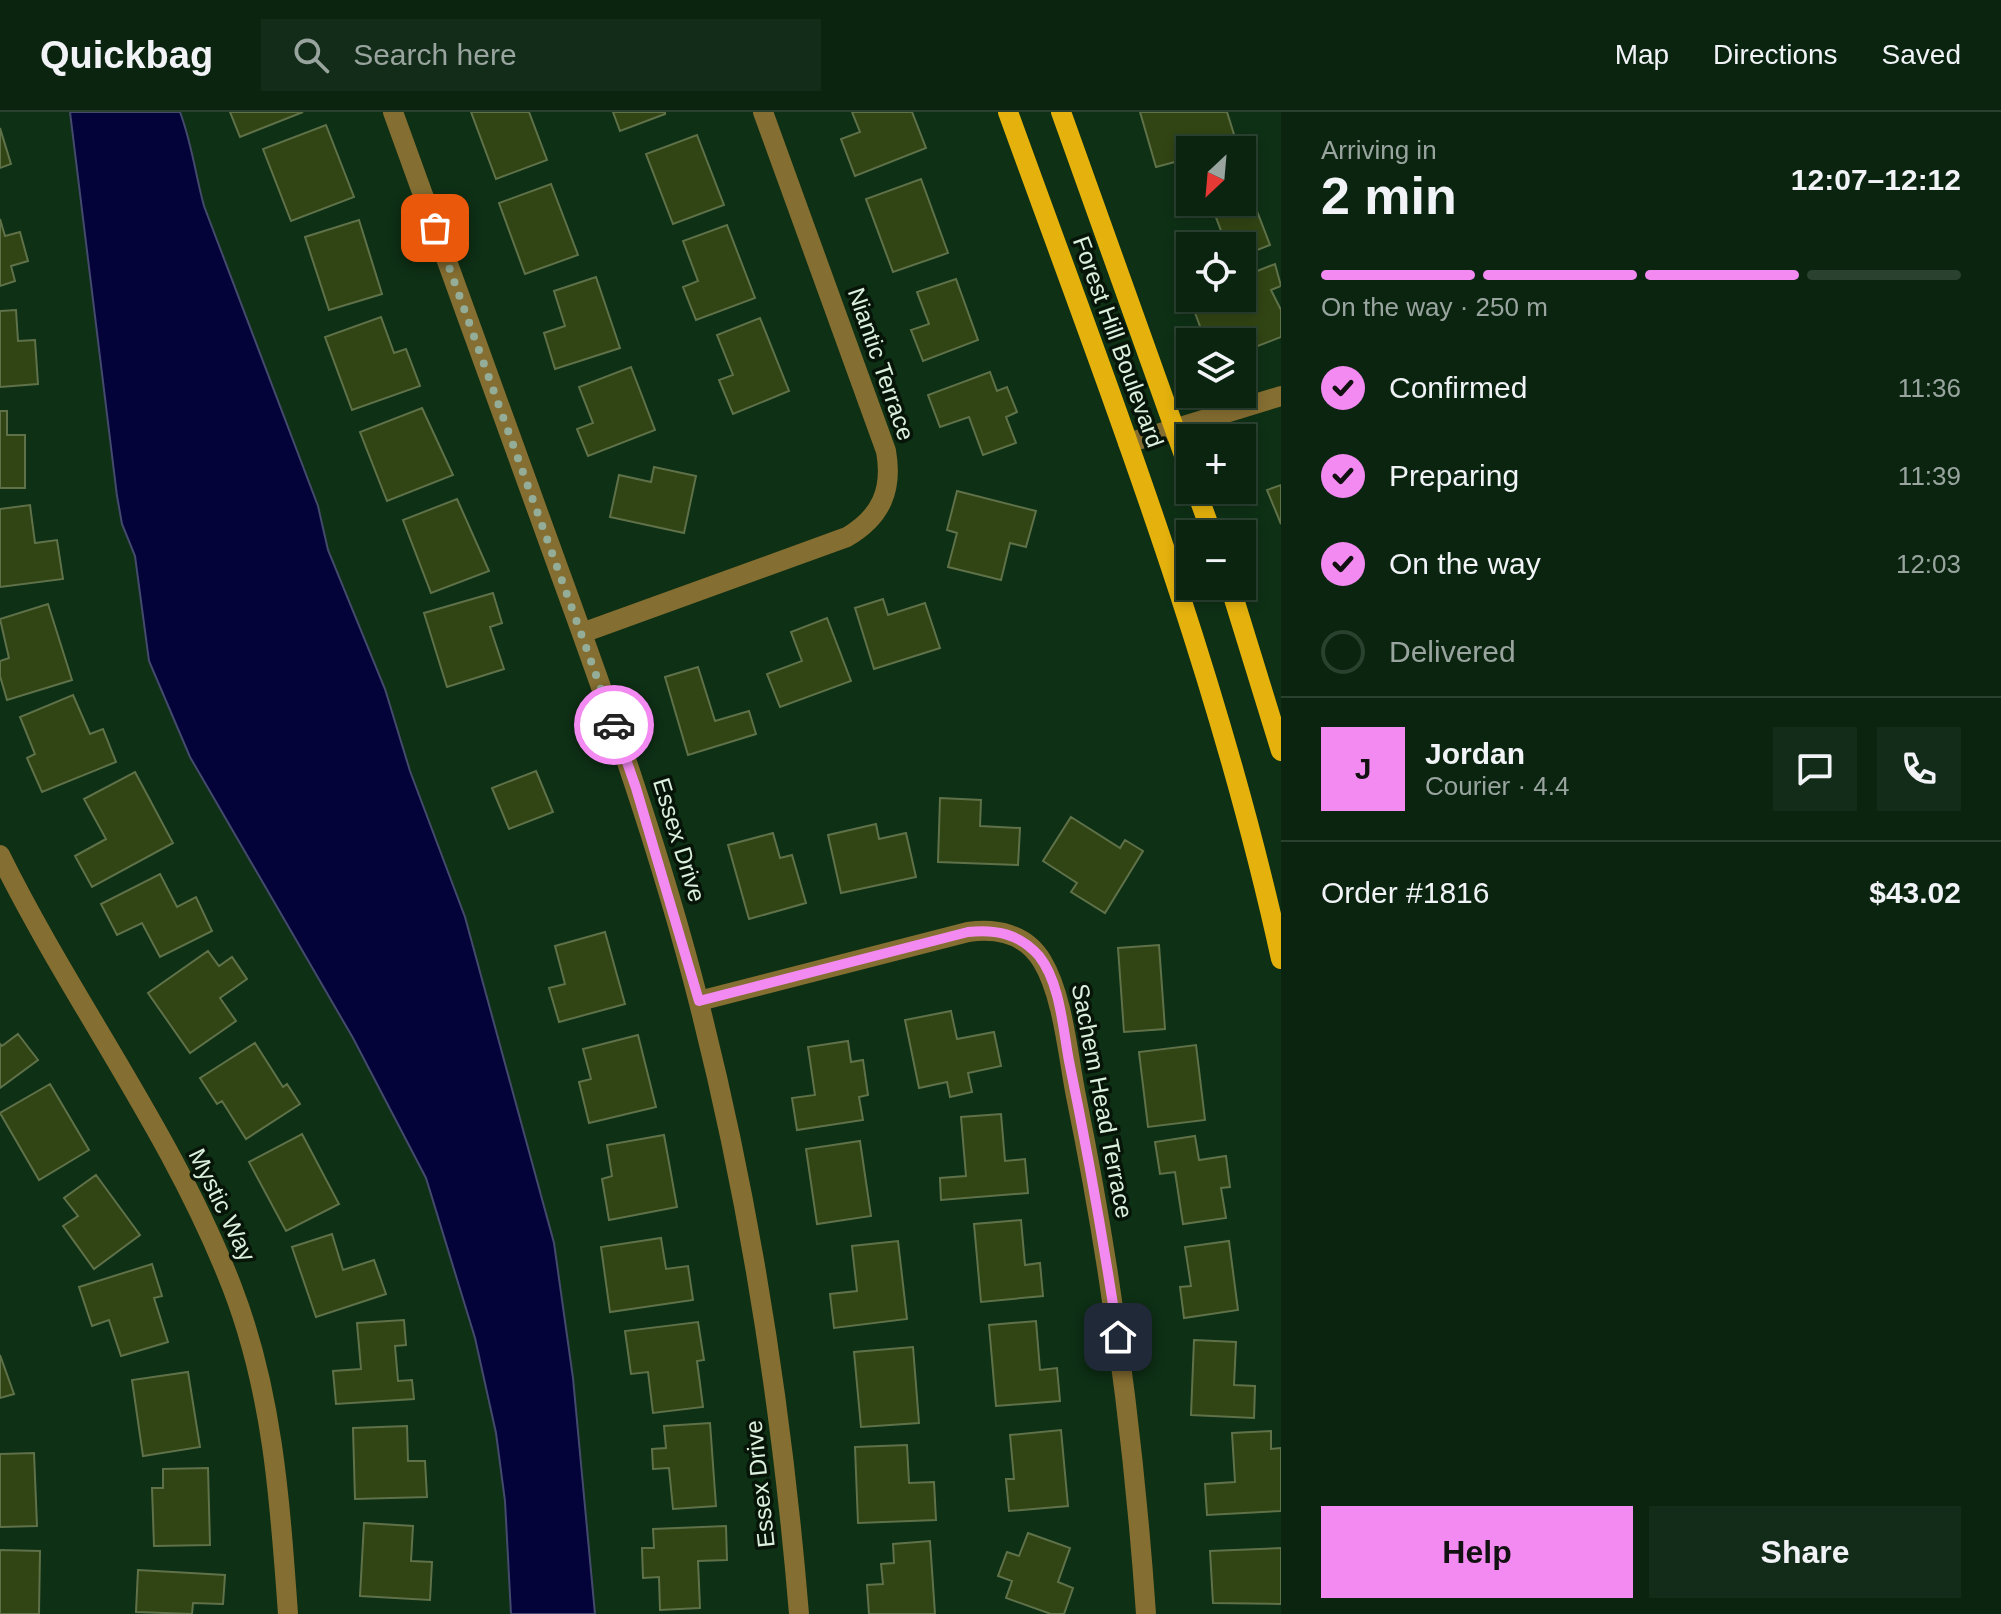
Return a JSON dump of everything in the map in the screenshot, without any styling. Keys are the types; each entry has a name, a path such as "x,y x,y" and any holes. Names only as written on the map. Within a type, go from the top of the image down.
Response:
{"main road":[{"name":"Forest Hill Boulevard","path":"1008,112 1187,615 1233,768 1281,959"},
{"name":"Forest Hill Boulevard","path":"1061,112 1176,432"},
{"path":"1234,600 1281,751"}],"street":[{"name":"Essex Drive","path":"393,112 636,788 699,1001 758,1276 780,1423 799,1614"},
{"name":"Niantic Terrace","path":"582,633 847,537 872,519 887,492 889,472 886,451 763,112"},
{"path":"1128,443 1281,396"},
{"name":"Mystic Way","path":"0,855 178,1170 233,1290 253,1349 271,1429 288,1614"},
{"name":"Sachem Head Terrace","path":"699,1001 968,932 988,930 1009,934 1027,943 1041,958 1051,977 1061,1021 1098,1209 1123,1366 1146,1614"}],"shaded area":[{"path":"70,112 180,112 204,206 318,506 328,550 385,689 410,771 465,917 554,1243 573,1378 595,1614 511,1614 505,1501 496,1433 475,1338 426,1178 353,1038 190,757 149,661 135,556 122,524 117,496"}],"building":[{"path":"230,112 303,112 240,137"},
{"path":"471,112 529,112 547,160 496,179"},
{"path":"613,112 665,112 665,114 620,131"},
{"path":"852,112 912,112 926,148 855,176 841,139 860,132"},
{"path":"1140,112 1227,112 1234,136 1176,136 1176,162 1156,167"},
{"path":"326,125 354,197 291,221 263,149"},
{"path":"0,128 11,164 0,168"},
{"path":"697,135 724,205 673,224 646,154"},
{"path":"921,179 948,253 893,272 866,199"},
{"path":"551,184 578,255 525,274 499,203"},
{"path":"1256,208 1270,245 1256,250 1256,232 1222,232 1215,216 1256,216"},
{"path":"0,219 5,236 20,232 28,261 11,266 15,281 0,286"},
{"path":"359,220 382,294 329,310 305,237"},
{"path":"727,225 755,298 696,320 683,287 698,281 683,241"},
{"path":"1275,264 1281,286 1271,290 1281,310 1281,337 1256,347 1256,328 1201,328 1195,312 1256,312 1256,271"},
{"path":"596,277 620,348 555,369 544,333 565,326 554,291"},
{"path":"956,279 978,340 923,361 911,330 929,324 917,292"},
{"path":"16,310 18,341 35,340 38,384 0,387 0,311"},
{"path":"381,317 394,353 406,349 420,386 352,410 325,337"},
{"path":"760,318 789,391 733,414 719,380 733,375 717,335"},
{"path":"631,367 655,430 588,456 577,429 593,423 579,387"},
{"path":"990,372 997,391 1007,387 1017,412 1006,417 1016,443 983,455 969,417 940,427 928,395"},
{"path":"422,408 453,475 387,501 360,432"},
{"path":"0,411 7,411 7,435 25,435 25,488 0,488"},
{"path":"654,467 696,476 684,533 610,517 619,475 651,482"},
{"path":"1281,485 1281,524 1267,490"},
{"path":"957,491 1036,511 1026,547 1010,543 1001,580 948,567 957,533 947,530"},
{"path":"457,499 489,571 431,593 403,520"},
{"path":"30,505 35,543 57,540 63,579 0,587 0,509"},
{"path":"493,593 502,623 490,627 504,669 447,687 424,613"},
{"path":"883,599 888,615 925,603 940,648 874,669 855,608"},
{"path":"48,604 72,680 7,700 0,676 0,661 9,658 0,619"},
{"path":"827,618 851,681 780,707 767,674 802,661 791,632"},
{"path":"698,667 715,721 749,711 756,734 688,755 665,677"},
{"path":"73,695 90,734 103,729 116,762 42,792 27,758 35,754 20,717"},
{"path":"536,771 553,812 509,829 492,788"},
{"path":"135,772 173,843 92,887 75,856 106,839 84,799"},
{"path":"940,798 981,800 980,826 1020,828 1018,865 938,862"},
{"path":"1071,817 1120,848 1125,840 1143,851 1105,913 1071,892 1077,883 1043,861"},
{"path":"876,824 879,839 906,833 916,877 841,893 828,835"},
{"path":"773,833 780,858 792,855 806,903 749,919 728,845"},
{"path":"160,874 177,907 196,897 212,931 160,957 142,923 117,935 101,904"},
{"path":"605,932 625,1004 559,1022 549,988 565,984 555,946"},
{"path":"1159,945 1165,1029 1124,1032 1118,948"},
{"path":"208,951 219,966 232,957 247,979 220,998 236,1021 190,1053 148,993"},
{"path":"951,1011 957,1039 994,1032 1001,1066 968,1073 972,1092 950,1097 947,1082 919,1088 905,1020"},
{"path":"18,1034 38,1060 0,1088 0,1044 2,1046"},
{"path":"638,1035 656,1107 589,1123 579,1082 591,1079 583,1049"},
{"path":"848,1041 851,1062 863,1060 868,1095 859,1097 863,1120 797,1130 792,1098 815,1095 808,1047"},
{"path":"255,1043 283,1087 287,1084 300,1104 246,1139 222,1101 217,1104 200,1078"},
{"path":"1196,1045 1205,1120 1148,1127 1139,1052"},
{"path":"50,1084 89,1150 39,1180 0,1113"},
{"path":"1001,1114 1005,1161 1025,1159 1028,1193 941,1200 940,1178 966,1176 961,1117"},
{"path":"302,1134 339,1204 286,1231 249,1162"},
{"path":"664,1135 677,1207 609,1220 602,1179 612,1176 607,1145"},
{"path":"1195,1136 1199,1160 1226,1156 1230,1187 1221,1188 1226,1218 1183,1224 1175,1172 1160,1174 1155,1142"},
{"path":"860,1141 871,1216 817,1224 806,1149"},
{"path":"96,1175 140,1235 94,1269 63,1226 78,1216 64,1198"},
{"path":"1021,1220 1025,1265 1040,1263 1043,1296 981,1302 974,1224"},
{"path":"332,1234 343,1270 374,1260 386,1294 316,1317 292,1247"},
{"path":"661,1238 666,1269 688,1266 693,1300 610,1312 601,1247"},
{"path":"898,1241 907,1319 834,1328 830,1294 857,1291 852,1246"},
{"path":"1229,1241 1238,1310 1184,1318 1180,1287 1191,1286 1185,1247"},
{"path":"152,1264 162,1296 154,1298 168,1342 121,1356 109,1320 92,1326 79,1287"},
{"path":"404,1320 406,1345 395,1346 398,1381 412,1380 414,1399 336,1404 333,1371 361,1369 357,1323"},
{"path":"1036,1321 1040,1370 1057,1368 1060,1401 996,1406 989,1325"},
{"path":"698,1322 704,1360 697,1361 703,1407 653,1413 648,1372 631,1374 625,1331"},
{"path":"1194,1340 1236,1342 1234,1385 1255,1386 1254,1418 1191,1415"},
{"path":"913,1347 919,1423 861,1427 854,1352"},
{"path":"0,1355 14,1394 0,1398"},
{"path":"188,1372 200,1447 143,1456 132,1380"},
{"path":"710,1423 716,1506 673,1509 669,1468 653,1469 652,1449 666,1448 664,1426"},
{"path":"407,1426 408,1461 425,1461 427,1497 355,1499 353,1428"},
{"path":"1061,1430 1068,1506 1009,1511 1006,1479 1014,1479 1010,1435"},
{"path":"1271,1431 1271,1449 1281,1448 1281,1511 1207,1515 1205,1484 1235,1482 1232,1433"},
{"path":"907,1445 909,1483 934,1482 936,1520 858,1523 855,1447"},
{"path":"34,1453 37,1526 0,1527 0,1454"},
{"path":"208,1468 210,1545 154,1546 152,1488 163,1488 163,1469"},
{"path":"364,1523 413,1526 411,1561 432,1562 430,1600 360,1596"},
{"path":"726,1526 727,1560 698,1561 700,1608 660,1610 659,1577 643,1578 642,1548 654,1548 653,1529"},
{"path":"1028,1533 1070,1548 1058,1582 1073,1588 1064,1614 1051,1614 1006,1598 1012,1581 998,1576 1007,1552 1019,1556"},
{"path":"930,1541 935,1614 869,1614 867,1585 883,1584 881,1564 894,1563 893,1544"},
{"path":"1281,1548 1281,1604 1213,1603 1210,1551"},
{"path":"0,1550 40,1551 39,1614 0,1614"},
{"path":"138,1570 225,1575 223,1604 193,1603 192,1614 136,1612"}],"way so far":[{"path":"435,228 614,725"}],"route":[{"path":"614,725 636,788 699,1001 968,932 988,930 1009,934 1027,943 1041,958 1051,977 1096,1193 1118,1337"}]}
